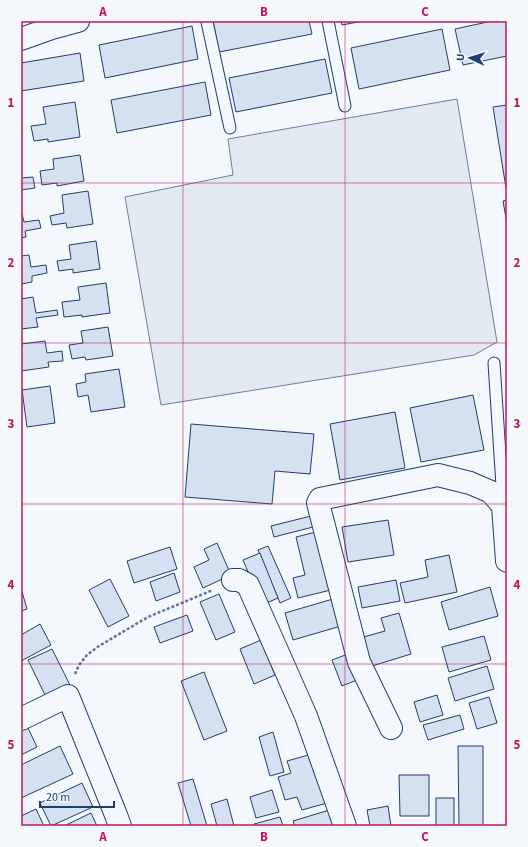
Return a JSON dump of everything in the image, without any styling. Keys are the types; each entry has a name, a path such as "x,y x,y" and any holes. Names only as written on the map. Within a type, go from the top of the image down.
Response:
{"street":[{"path":"21,39 52,24 78,21"},
{"path":"390,728 359,662 318,503 320,499 438,475 470,483 491,492 505,506 507,561"},
{"path":"233,580 239,580 248,585 306,716 345,826"},
{"path":"21,719 68,696 120,826"}],"lane":[{"path":"328,21 346,106"},
{"path":"207,22 230,128"},
{"path":"494,363 505,506"}],"path":[{"path":"68,696 79,665 87,655 99,646 148,617 192,600 233,580"}],"shaded area":[{"path":"457,99 497,342 474,355 161,405 125,197 233,175 228,139"}],"building":[{"path":"213,21 309,21 312,34 219,52"},
{"path":"341,21 363,21 342,25"},
{"path":"492,21 507,21 507,56 463,65 455,29"},
{"path":"192,26 198,59 105,78 99,45"},
{"path":"442,29 450,70 359,89 351,48"},
{"path":"80,53 84,81 21,91 21,63"},
{"path":"325,59 332,93 236,112 229,78"},
{"path":"205,82 211,115 117,133 111,100"},
{"path":"75,102 80,137 48,142 48,139 34,141 31,126 46,124 43,107"},
{"path":"507,105 507,188 506,188 493,107"},
{"path":"80,155 84,181 57,186 57,183 42,185 40,171 54,169 53,159"},
{"path":"33,177 35,188 21,190 21,178"},
{"path":"88,191 93,224 67,228 66,223 52,225 50,216 64,213 62,195"},
{"path":"507,200 507,224 503,201"},
{"path":"21,210 24,222 39,220 41,228 25,231 26,237 21,238"},
{"path":"96,241 100,269 73,273 73,269 59,271 57,261 71,259 69,245"},
{"path":"29,255 31,267 46,265 47,273 32,276 32,282 21,284 21,256"},
{"path":"106,283 110,313 82,317 82,315 64,317 62,302 80,300 78,287"},
{"path":"33,297 36,313 57,310 58,315 36,318 38,327 21,329 21,299"},
{"path":"108,327 113,356 86,360 85,357 72,359 69,345 83,343 81,331"},
{"path":"45,341 47,353 62,351 63,361 48,362 49,367 21,371 21,344"},
{"path":"119,369 125,407 91,412 88,395 78,397 76,384 86,382 85,374"},
{"path":"50,386 55,423 27,427 22,390"},
{"path":"473,395 484,450 421,462 410,408"},
{"path":"395,412 405,468 340,480 330,424"},
{"path":"191,424 314,434 310,474 275,471 272,504 185,497"},
{"path":"315,515 317,526 274,537 271,526"},
{"path":"388,520 394,555 348,562 342,527"},
{"path":"320,531 335,589 298,598 293,578 305,575 296,537"},
{"path":"217,543 231,575 203,588 194,567 209,560 204,549"},
{"path":"268,546 291,598 280,603 258,550"},
{"path":"170,547 177,569 134,583 127,561"},
{"path":"260,553 278,598 262,605 243,560"},
{"path":"449,555 457,592 405,603 400,583 428,577 425,560"},
{"path":"174,573 180,592 156,601 150,582"},
{"path":"110,579 129,616 108,627 89,590"},
{"path":"396,580 400,601 362,608 358,587"},
{"path":"490,587 498,616 449,630 441,602"},
{"path":"21,588 27,609 21,611"},
{"path":"219,594 235,632 216,640 200,602"},
{"path":"333,599 341,626 293,640 285,613"},
{"path":"399,613 411,654 369,667 360,638 385,631 381,618"},
{"path":"187,615 193,631 160,643 154,627"},
{"path":"40,624 51,645 21,661 21,635"},
{"path":"484,636 491,660 449,672 442,647"},
{"path":"261,640 275,675 254,684 240,649"},
{"path":"52,649 70,685 46,697 28,660"},
{"path":"348,654 357,680 342,686 332,660"},
{"path":"487,666 494,689 455,701 448,678"},
{"path":"204,672 227,731 204,740 181,681"},
{"path":"437,695 443,715 420,722 414,702"},
{"path":"489,697 497,723 477,729 469,703"},
{"path":"460,715 464,729 428,740 423,725"},
{"path":"27,726 37,747 21,755 21,729"},
{"path":"273,732 284,772 270,776 259,737"},
{"path":"60,746 73,774 21,798 21,765"},
{"path":"458,746 483,746 483,826 459,826"},
{"path":"312,754 327,803 302,810 297,797 285,800 278,777 291,773 287,761"},
{"path":"399,775 429,775 429,816 400,816"},
{"path":"193,779 207,826 191,826 178,783"},
{"path":"82,783 93,807 51,826 40,803"},
{"path":"272,790 279,812 256,818 250,797"},
{"path":"436,798 454,798 454,826 436,826"},
{"path":"227,799 234,826 217,826 211,804"},
{"path":"388,806 391,826 370,826 367,810"},
{"path":"336,808 341,826 295,826 293,821"},
{"path":"36,809 44,826 21,826 21,816"},
{"path":"91,813 97,826 64,826"},
{"path":"280,817 283,826 255,826 254,824"}]}
